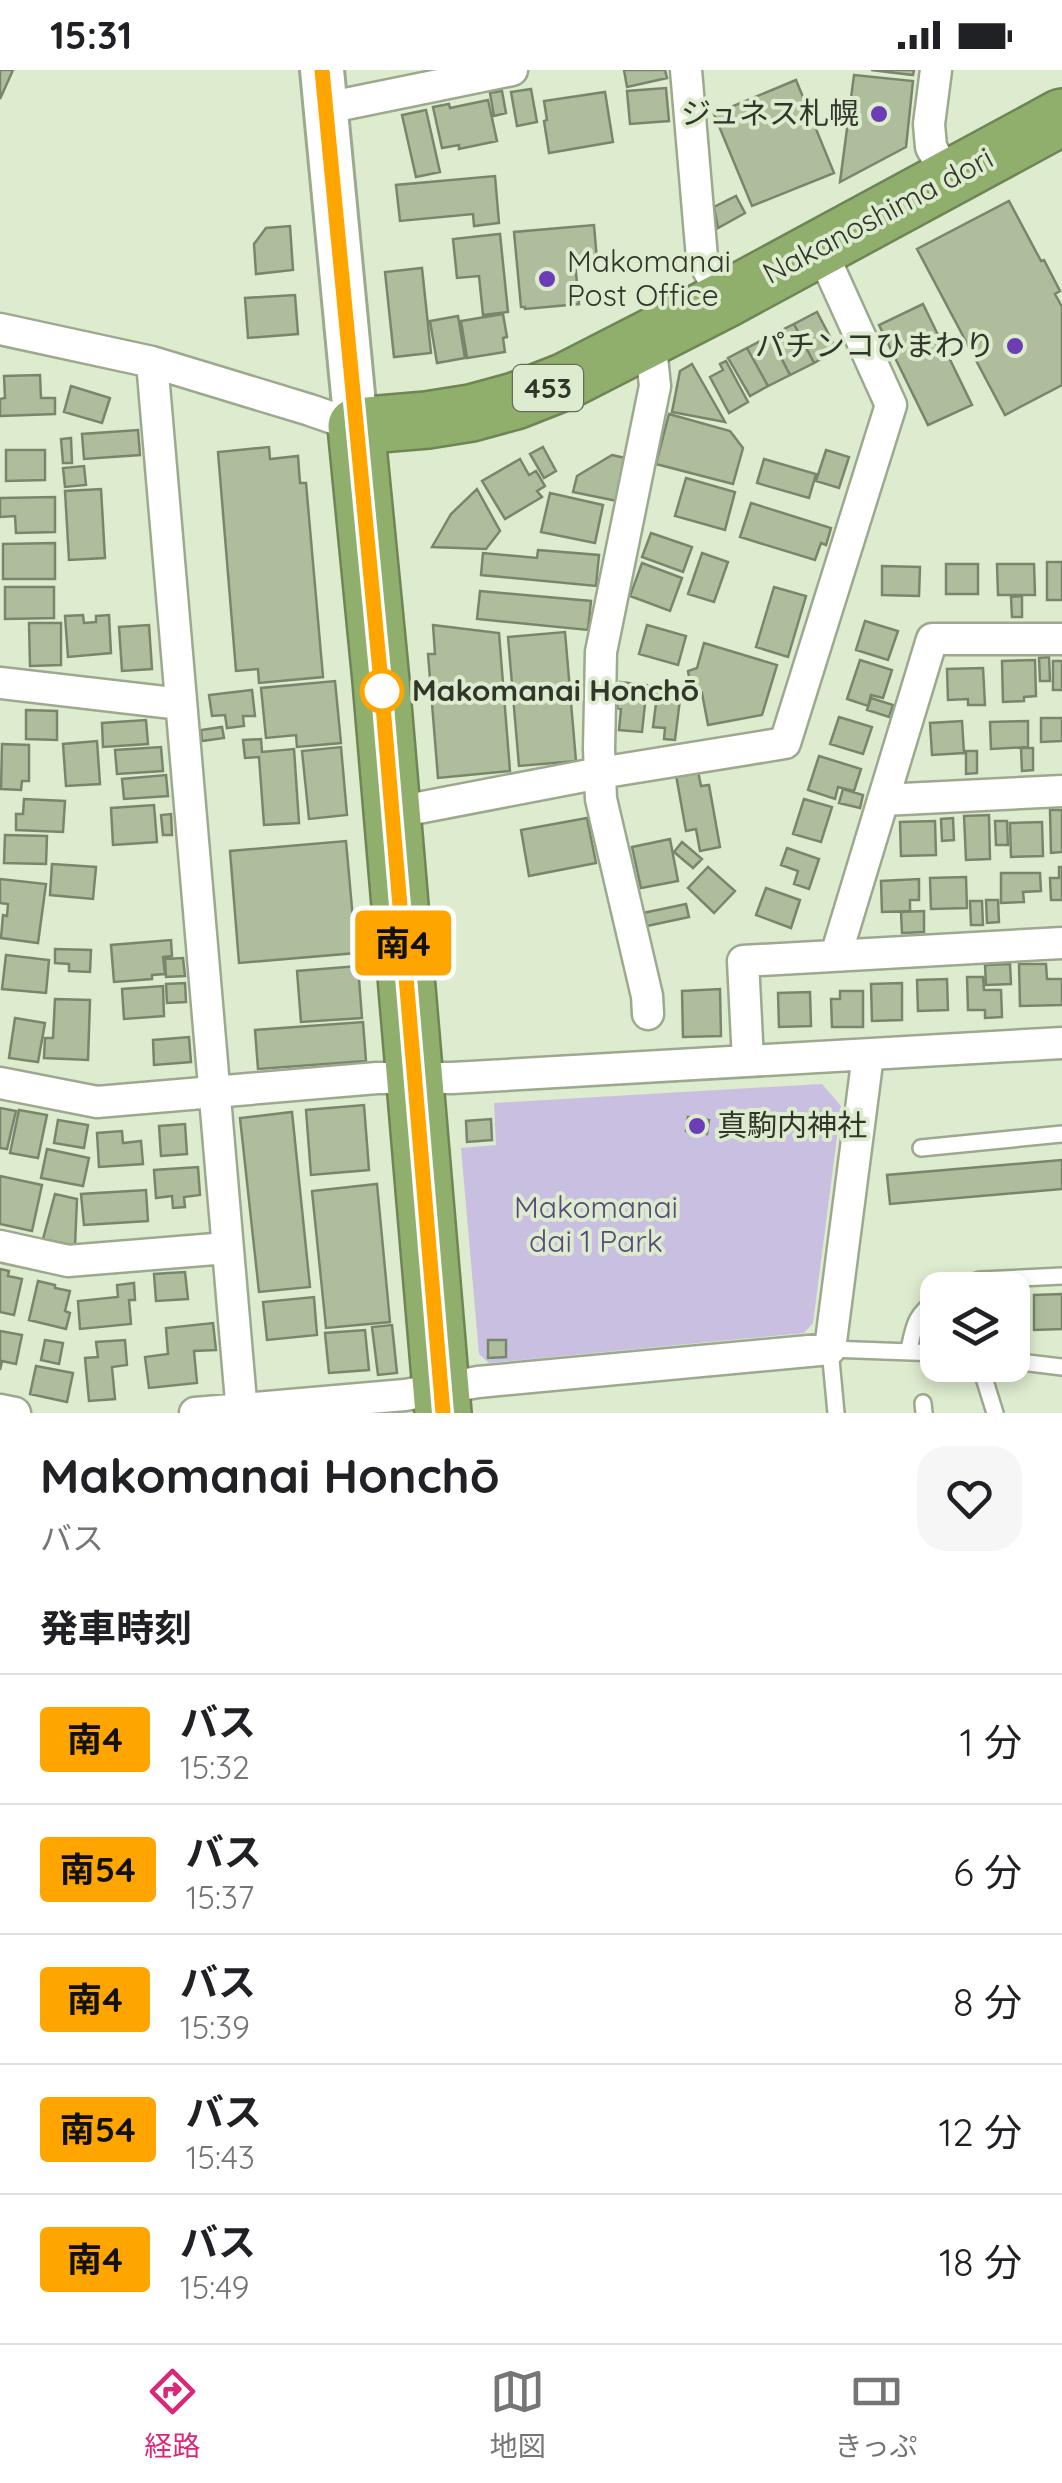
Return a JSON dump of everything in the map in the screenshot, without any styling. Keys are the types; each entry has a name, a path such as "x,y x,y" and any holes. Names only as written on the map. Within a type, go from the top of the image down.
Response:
{"highway":[{"name":"Nakanoshima dori","path":"356,426 448,417 515,401 581,374 1062,117"},
{"path":"356,426 442,1401"}],"street":[{"path":"0,328 152,362 356,426 324,89 512,70"},
{"path":"686,70 702,258 724,300"},
{"path":"936,70 929,124 931,148 948,178"},
{"path":"392,813 786,743 891,405 820,248"},
{"path":"648,1014 601,799 600,773 601,652 655,386 650,338"},
{"path":"152,362 242,1411"},
{"path":"836,956 932,639 1062,639"},
{"path":"0,683 181,704"},
{"path":"883,800 1062,791"},
{"path":"748,1061 743,961 1062,944"},
{"path":"0,1083 97,1102 377,1078 452,1078 1062,1043"},
{"path":"195,1413 442,1401 478,1382 830,1349 868,1055"},
{"path":"0,1246 68,1261 227,1248"},
{"path":"0,1410 14,1413"}],"lane":[{"path":"920,1148 1062,1134"},
{"path":"1030,1278 1062,1276"},
{"path":"909,1350 914,1322 920,1314"},
{"path":"836,1413 830,1349 920,1351"},
{"path":"1030,1363 1062,1367"},
{"path":"986,1382 996,1413"}],"green space":[{"name":"Makomanai dai 1 Park","path":"822,1084 841,1106 813,1323 804,1333 489,1363 479,1354 461,1148 496,1145 494,1103"}],"building":[{"path":"0,70 13,70 0,99"},
{"path":"624,70 665,70 667,78 627,87"},
{"path":"871,70 914,70 913,75"},
{"name":"ジュネス札幌","path":"854,75 913,81 906,147 840,182"},
{"path":"796,80 834,173 752,206 714,114"},
{"path":"666,88 669,121 630,124 627,91"},
{"path":"531,89 537,122 517,126 511,92"},
{"path":"502,91 506,113 494,116 490,93"},
{"path":"605,92 613,142 549,153 544,101"},
{"path":"488,100 497,141 459,149 459,145 442,148 433,107 449,104 450,108"},
{"path":"426,110 440,172 416,177 402,115"},
{"path":"495,176 499,223 474,226 473,214 400,221 396,185"},
{"path":"736,196 745,213 718,228 714,207"},
{"name":"パチンコひまわり","path":"1009,201 1060,291 1055,294 1062,307 1062,385 1005,415 917,249"},
{"path":"594,225 597,260 575,262 579,304 521,307 514,232"},
{"path":"290,226 293,270 256,274 254,244 266,228"},
{"path":"500,234 508,312 483,315 479,276 457,278 453,239"},
{"path":"422,268 431,353 394,357 385,272"},
{"path":"295,295 298,334 248,338 245,298"},
{"path":"923,304 972,405 928,425 879,325"},
{"path":"817,312 837,350 814,363 794,324"},
{"path":"503,314 505,352 467,358 461,321"},
{"path":"458,316 465,358 437,363 430,321"},
{"path":"794,324 814,363 790,375 770,336"},
{"path":"770,336 790,375 768,386 747,348"},
{"path":"747,348 768,386 750,396 728,358"},
{"path":"726,361 748,402 729,413 710,377 723,370 720,364"},
{"path":"692,364 725,422 672,412 680,371"},
{"path":"40,375 41,398 55,398 55,414 0,416 0,399 5,398 4,376"},
{"path":"71,386 110,398 102,423 64,412"},
{"path":"669,414 730,431 743,448 733,484 656,464"},
{"path":"138,430 140,455 84,459 82,434"},
{"path":"71,438 72,463 63,463 61,439"},
{"path":"269,447 270,459 298,456 300,483 306,483 323,677 259,683 258,669 236,671 218,452"},
{"path":"543,447 556,471 544,478 530,454"},
{"path":"6,450 45,450 45,480 6,481"},
{"path":"826,450 849,457 839,488 816,481"},
{"path":"612,455 625,458 617,501 573,492 577,476"},
{"path":"520,459 529,475 536,471 545,486 537,491 542,497 505,519 482,481"},
{"path":"764,459 816,474 809,498 757,483"},
{"path":"84,466 86,485 65,487 63,468"},
{"path":"686,478 735,492 725,530 675,516"},
{"path":"101,489 105,558 69,560 65,491"},
{"path":"477,489 500,531 486,549 432,547 451,514"},
{"path":"550,493 603,505 595,543 541,532"},
{"path":"55,497 55,532 16,533 15,516 0,517 0,498"},
{"path":"751,503 831,528 826,545 821,543 815,560 740,537"},
{"path":"651,533 692,547 683,572 642,557"},
{"path":"55,543 55,579 3,579 3,544"},
{"path":"538,550 599,555 596,586 481,575 483,553 537,558"},
{"path":"702,553 728,562 714,602 688,594"},
{"path":"1047,562 1062,562 1062,600 1047,600"},
{"path":"642,563 682,578 670,611 630,596"},
{"path":"946,564 978,564 978,594 946,594"},
{"path":"997,564 1034,564 1035,595 998,595"},
{"path":"882,566 920,567 919,596 882,595"},
{"path":"5,587 54,587 54,618 5,619"},
{"path":"774,587 806,596 788,657 756,647"},
{"path":"480,591 591,601 588,630 477,619"},
{"path":"1022,596 1022,617 1012,617 1011,597"},
{"path":"83,615 84,623 96,622 96,616 109,615 111,653 68,657 65,616"},
{"path":"865,621 898,631 888,660 856,650"},
{"path":"29,623 61,623 61,665 30,666"},
{"path":"149,625 152,669 122,671 119,627"},
{"path":"433,625 499,633 510,771 438,778 428,654 435,654"},
{"path":"647,625 686,636 678,665 639,654"},
{"path":"565,632 576,761 519,766 508,637"},
{"path":"704,643 777,665 762,715 708,725 702,693 692,695 688,671 697,668"},
{"path":"1049,657 1050,681 1040,681 1039,658"},
{"path":"860,660 892,670 883,698 871,695 868,706 847,699"},
{"path":"1035,660 1036,696 1003,702 1002,661"},
{"path":"1053,661 1062,661 1062,690 1053,690"},
{"path":"983,668 985,705 968,705 968,699 948,700 947,669"},
{"path":"335,681 341,743 297,747 296,735 266,738 261,688"},
{"path":"620,682 647,685 642,732 619,730"},
{"path":"658,688 681,691 675,740 664,739 665,728 653,727"},
{"path":"252,690 255,716 243,716 244,726 227,728 225,715 212,716 209,695"},
{"path":"871,698 893,705 889,717 867,710"},
{"path":"26,710 57,711 57,740 26,739"},
{"path":"839,717 872,727 863,754 830,744"},
{"path":"1041,718 1062,718 1062,741 1041,742"},
{"path":"146,720 148,744 103,747 102,723"},
{"path":"962,721 964,753 932,755 930,723"},
{"path":"1028,721 1028,747 991,749 990,722"},
{"path":"222,727 224,738 202,741 201,730"},
{"path":"261,739 262,752 294,749 299,823 264,825 259,757 245,758 243,740"},
{"path":"97,741 100,784 66,786 63,744"},
{"path":"2,744 29,745 29,781 22,781 21,790 1,789"},
{"path":"161,747 163,771 117,774 115,750"},
{"path":"341,747 347,815 309,819 302,751"},
{"path":"1021,748 1033,748 1033,770 1022,771"},
{"path":"966,751 977,751 977,773 966,774"},
{"path":"819,756 861,769 854,791 838,787 835,799 808,790"},
{"path":"698,771 701,786 709,785 720,847 700,851 696,829 686,831 676,775"},
{"path":"166,775 168,796 124,799 122,779"},
{"path":"843,789 863,795 860,808 839,803"},
{"path":"24,799 65,801 63,832 16,830 16,814 23,814"},
{"path":"804,799 832,807 821,842 793,834"},
{"path":"154,805 157,842 113,845 111,808"},
{"path":"1050,810 1062,810 1062,852 1051,853"},
{"path":"171,814 172,835 163,835 161,815"},
{"path":"989,815 990,859 966,860 964,816"},
{"path":"587,818 596,863 529,876 521,830"},
{"path":"953,818 954,840 942,841 941,819"},
{"path":"935,821 936,855 901,856 900,822"},
{"path":"995,821 1007,821 1008,845 996,845"},
{"path":"1042,822 1043,856 1011,857 1010,823"},
{"path":"5,835 47,836 46,864 4,863"},
{"path":"670,839 678,881 641,888 632,847"},
{"path":"346,841 356,953 239,963 230,851"},
{"path":"682,842 702,859 693,868 674,852"},
{"path":"787,848 819,859 809,889 794,884 798,871 781,865"},
{"path":"52,864 96,867 93,899 50,895"},
{"path":"708,867 735,891 714,913 688,888"},
{"path":"1059,867 1062,900 1051,900 1050,878 1059,878"},
{"path":"1001,873 1040,873 1041,891 1023,892 1024,902 1001,903"},
{"path":"966,877 967,908 931,909 930,878"},
{"path":"0,879 46,884 38,943 1,938 8,904 0,903"},
{"path":"919,879 919,900 910,900 910,911 882,912 881,881"},
{"path":"766,888 800,900 791,928 756,915"},
{"path":"986,900 998,900 999,922 987,923"},
{"path":"970,901 982,901 983,925 971,925"},
{"path":"686,904 689,917 647,926 643,913"},
{"path":"924,911 924,932 902,933 901,912"},
{"path":"171,940 172,956 163,957 165,974 114,982 111,945"},
{"path":"55,949 91,950 90,972 69,971 69,964 55,963"},
{"path":"6,955 49,960 46,993 2,989"},
{"path":"183,958 185,976 166,977 165,959"},
{"path":"1010,964 1011,984 986,985 985,965"},
{"path":"1019,964 1046,964 1047,979 1062,979 1062,1005 1020,1006"},
{"path":"358,966 362,1018 301,1022 297,971"},
{"path":"967,977 983,977 984,990 1001,990 1002,1017 985,1018 985,1010 968,1010"},
{"path":"947,979 948,1010 918,1011 917,980"},
{"path":"185,983 186,1002 167,1003 166,984"},
{"path":"902,983 902,1020 872,1021 871,984"},
{"path":"163,986 164,1016 124,1019 122,989"},
{"path":"720,989 721,1036 683,1037 682,991"},
{"path":"840,991 863,991 863,1027 832,1027 831,999 840,999"},
{"path":"810,992 811,1026 779,1027 778,993"},
{"path":"55,999 90,1000 88,1060 44,1058 45,1038 53,1038"},
{"path":"15,1018 45,1023 38,1062 9,1058"},
{"path":"363,1022 366,1061 258,1069 255,1030"},
{"path":"189,1037 191,1062 154,1065 153,1040"},
{"path":"364,1105 369,1170 311,1175 306,1110"},
{"path":"0,1108 16,1111 7,1149 0,1148"},
{"path":"19,1110 47,1115 38,1158 10,1153"},
{"path":"292,1112 310,1287 259,1292 240,1118"},
{"path":"688,1117 709,1120 707,1134 686,1131"},
{"path":"491,1119 492,1140 467,1142 466,1121"},
{"path":"58,1120 88,1125 84,1148 54,1143"},
{"path":"185,1124 187,1154 161,1156 159,1126"},
{"path":"122,1131 123,1143 141,1141 143,1164 99,1167 97,1133"},
{"path":"47,1149 89,1158 83,1186 41,1178"},
{"path":"1062,1160 1062,1189 890,1204 887,1175"},
{"path":"198,1167 200,1195 184,1197 185,1207 173,1208 172,1196 156,1198 154,1170"},
{"path":"0,1176 42,1185 32,1231 0,1224"},
{"path":"377,1184 390,1322 326,1328 312,1191"},
{"path":"146,1190 148,1221 84,1225 81,1194"},
{"path":"55,1194 77,1199 75,1246 43,1239"},
{"path":"0,1269 9,1271 8,1276 22,1279 14,1315 0,1312"},
{"path":"185,1272 188,1299 156,1301 154,1274"},
{"path":"38,1281 70,1291 66,1329 29,1320"},
{"path":"134,1283 135,1300 129,1300 131,1324 80,1329 78,1301 118,1297 117,1285"},
{"path":"1062,1294 1062,1329 1034,1330 1034,1295"},
{"path":"314,1297 317,1335 267,1340 263,1302"},
{"path":"213,1323 216,1350 194,1351 197,1383 149,1388 145,1357 168,1354 166,1328"},
{"path":"392,1325 397,1373 378,1375 372,1327"},
{"path":"365,1330 369,1370 329,1373 325,1333"},
{"path":"0,1331 22,1335 16,1364 2,1361 0,1370"},
{"path":"45,1340 63,1343 59,1364 41,1360"},
{"path":"125,1340 127,1365 112,1367 115,1399 89,1401 85,1358 98,1357 96,1342"},
{"path":"488,1340 506,1340 506,1357 488,1358"},
{"path":"36,1366 73,1373 67,1402 30,1394"}],"bus line":[{"name":"南4","path":"322,70 381,682 443,1413"}],"place":[{"name":"ジュネス札幌","path":"879,114"},
{"name":"Makomanai Post Office","path":"547,279"},
{"name":"パチンコひまわり","path":"1015,346"},
{"name":"Makomanai Honchō","path":"382,691"},
{"name":"真駒内神社","path":"697,1126"}]}
